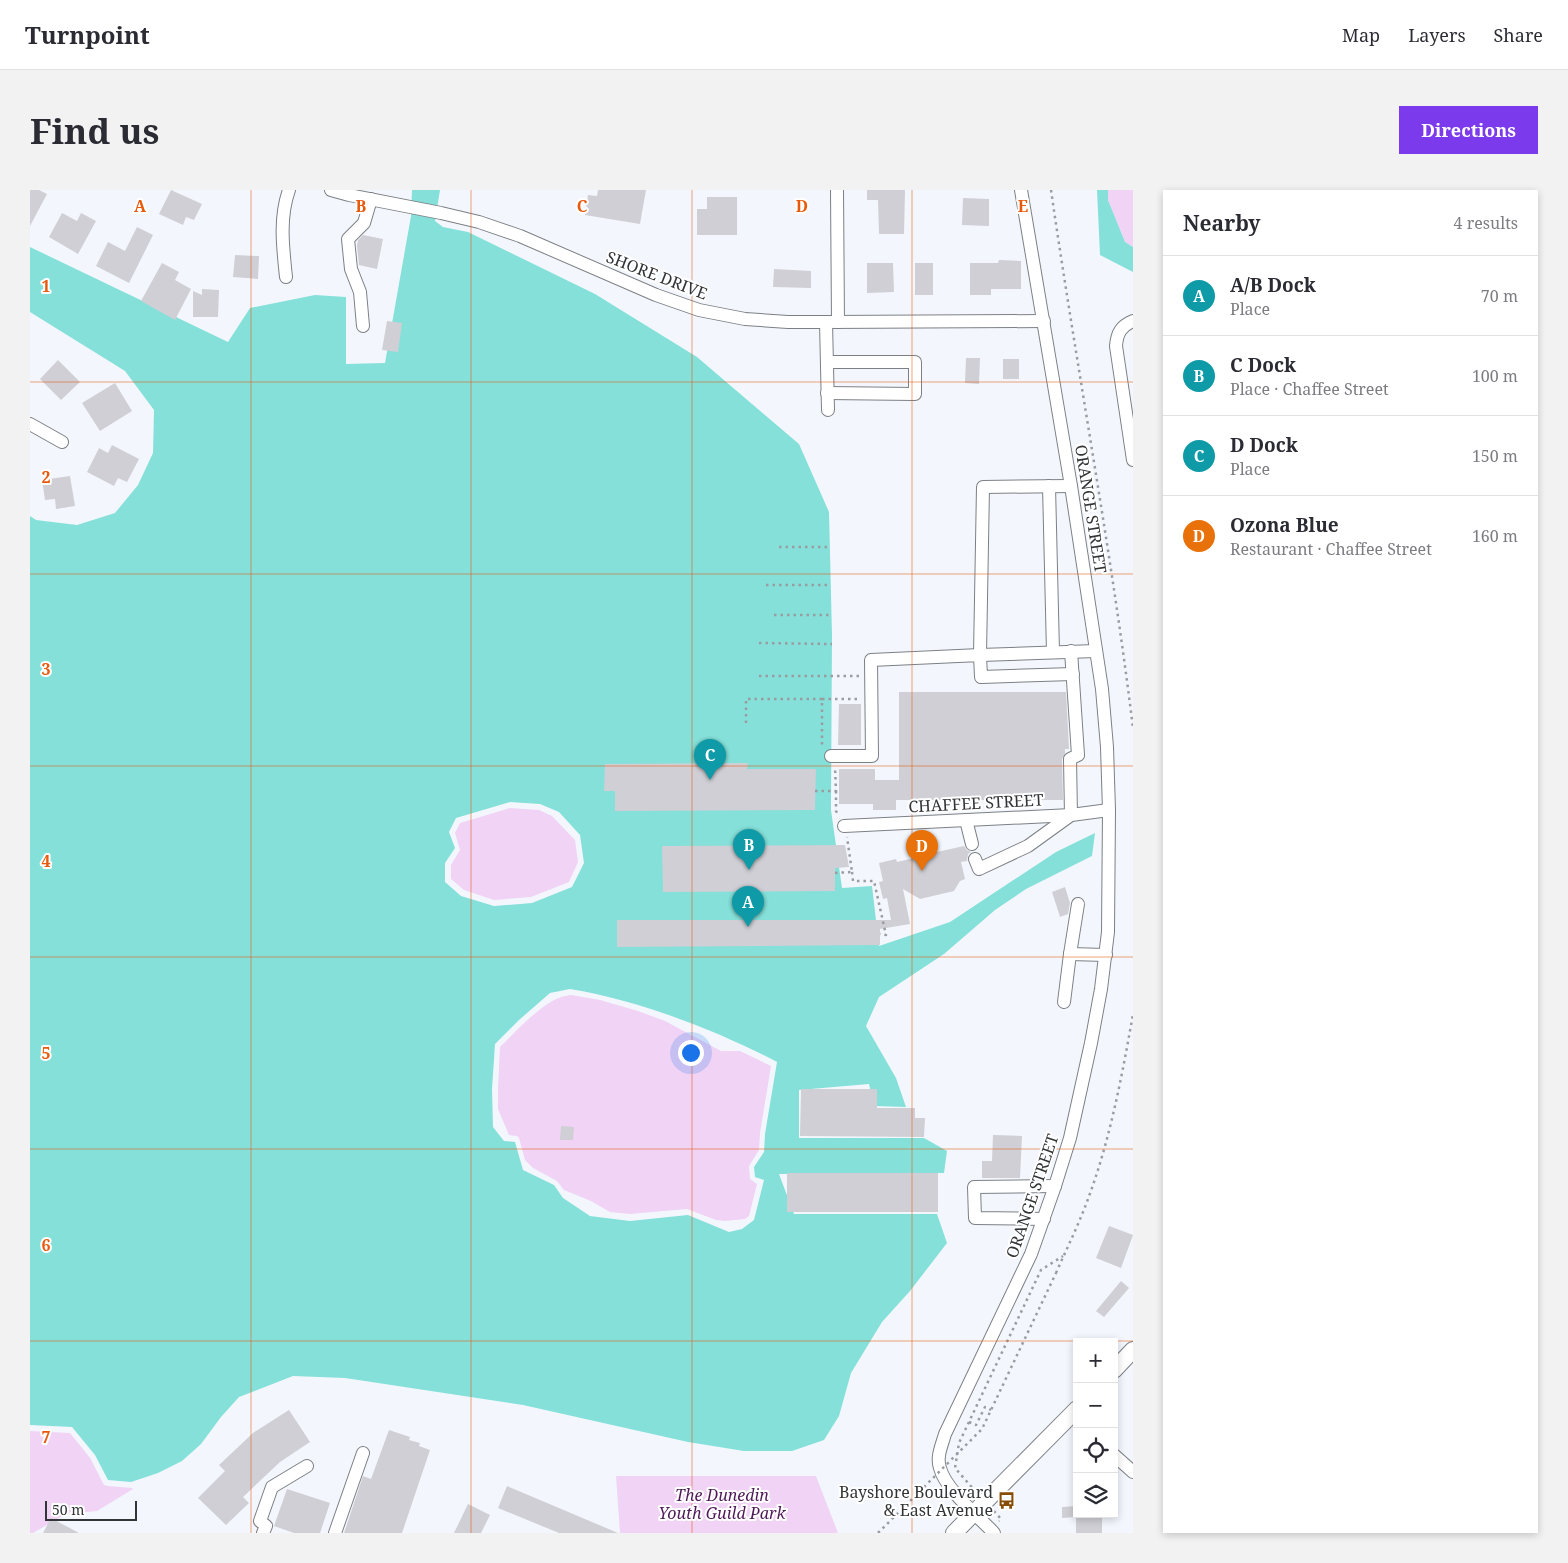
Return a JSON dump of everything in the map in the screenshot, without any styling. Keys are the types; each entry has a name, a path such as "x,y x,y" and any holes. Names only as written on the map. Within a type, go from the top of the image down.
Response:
{"main road":[{"path":"1118,1366 1133,1350"},
{"path":"954,1533 1073,1416"}],"street":[{"path":"286,277 282,229 289,190"},
{"name":"SHORE DRIVE","path":"331,190 479,222 520,236 656,295 700,310 745,319 788,322 1044,320"},
{"path":"828,410 827,362 832,322 836,190"},
{"name":"ORANGE STREET","path":"994,1533 980,1507 945,1482 939,1467 941,1446 1031,1254 1044,1219 1070,1138 1101,989 1108,932 1109,810 1102,689 1072,486 1021,190"},
{"path":"363,326 360,292 351,269 348,239 364,223 372,199"},
{"path":"1133,321 1124,326 1117,334 1116,346 1133,460"},
{"path":"827,362 915,362 915,394 827,394"},
{"path":"30,424 62,442"},
{"path":"1049,486 1053,652"},
{"path":"1072,486 983,487 980,655 981,676 1073,674"},
{"path":"830,754 872,756 872,660 1096,651"},
{"path":"975,859 979,869 1028,846 1072,815 1070,759 1078,755 1072,652"},
{"name":"CHAFFEE STREET","path":"844,826 1072,815 1109,810"},
{"path":"966,820 972,844"},
{"path":"1064,1002 1078,904"},
{"path":"1070,954 1106,955"},
{"path":"1044,1219 975,1218 974,1187 1054,1186"},
{"path":"335,1533 363,1453"},
{"path":"1118,1459 1133,1472"},
{"path":"263,1533 266,1526 260,1521 272,1487 307,1466"}],"path":[{"path":"1052,190 1069,314 1122,639 1133,728"},
{"path":"779,547 830,547"},
{"path":"766,585 831,585"},
{"path":"774,615 832,615"},
{"path":"759,643 832,644"},
{"path":"759,676 872,676"},
{"path":"746,723 746,699 872,699"},
{"path":"816,791 836,791 835,768 830,754 822,699"},
{"path":"852,872 853,881 874,881 886,934 880,934"},
{"path":"878,1533 982,1429 1064,1256 1088,1199 1104,1148 1124,1066 1133,1014"},
{"path":"1002,1519 980,1507 955,1468 959,1443 1041,1270 1064,1256"},
{"path":"969,1422 976,1425 985,1407 991,1410"}],"green space":[{"path":"1108,190 1133,190 1133,247 1125,242 1108,200"},
{"path":"510,808 539,810 552,816 575,840 578,862 569,882 531,897 494,900 464,890 451,879 451,865 460,850 455,833 460,823"},
{"path":"571,995 600,1000 638,1011 665,1021 721,1051 740,1051 771,1066 759,1150 749,1166 750,1179 757,1184 749,1216 745,1219 725,1221 716,1220 687,1209 630,1214 610,1212 591,1201 564,1190 557,1181 533,1168 525,1160 519,1138 509,1135 498,1109 500,1047 544,1006 560,997"},
{"path":"30,1431 70,1433 90,1458 104,1485 133,1489 97,1511 66,1514 30,1533"},
{"name":"The Dunedin Youth Guild Park","path":"616,1476 816,1476 838,1533 620,1533"}],"shaded area":[{"path":"412,190 440,190 435,221 443,227 468,232 595,294 697,357 799,444 829,512 832,635 831,810 842,888 872,886 879,946 950,922 1056,852 1095,833 1092,856 1026,889 995,910 944,954 879,997 866,1026 896,1078 906,1107 874,1106 869,1084 799,1090 799,1138 924,1138 947,1151 944,1173 779,1174 794,1214 937,1214 947,1243 910,1291 882,1322 851,1373 839,1416 824,1440 792,1451 744,1451 688,1442 523,1405 345,1378 293,1376 239,1397 201,1444 182,1461 158,1473 131,1482 108,1480 95,1455 72,1427 30,1425 30,516 36,520 77,525 115,513 138,485 153,453 154,410 125,371 30,312 30,247 228,342 250,308 315,295 346,297 346,364 385,363 411,216","holes":["510,802 540,804 559,812 580,835 584,863 572,887 532,903 494,906 461,896 445,882 445,863 455,848 449,832 456,818","570,989 649,1008 703,1028 777,1062 765,1134 764,1152 754,1167 755,1177 764,1180 754,1220 742,1229 729,1232 688,1215 630,1221 590,1216 563,1198 554,1185 523,1170 515,1142 504,1141 493,1127 492,1089 495,1044 550,993"]},
{"path":"1097,190 1108,190 1108,200 1125,242 1133,247 1133,272 1100,255"}],"building":[{"path":"30,190 39,190 47,194 30,226"},
{"path":"171,190 202,204 194,220 186,217 183,225 159,214"},
{"path":"598,190 646,190 640,224 585,215 588,195 597,196"},
{"path":"867,190 905,190 904,234 879,234 878,200 867,200"},
{"path":"707,197 737,197 737,235 697,235 697,209 707,209"},
{"path":"963,198 989,199 989,226 962,225"},
{"path":"62,213 77,221 81,213 96,221 78,254 49,237"},
{"path":"137,227 153,235 129,283 96,266 108,242 125,251"},
{"path":"363,235 383,239 377,269 359,265 357,246 358,240"},
{"path":"235,255 259,256 258,279 233,277"},
{"path":"999,260 1021,261 1021,289 991,289 991,295 970,295 970,263 998,263"},
{"path":"162,263 179,272 175,280 191,289 175,320 141,301"},
{"path":"867,263 893,263 894,292 867,293"},
{"path":"915,263 933,263 933,295 915,295"},
{"path":"774,269 811,271 811,288 773,287"},
{"path":"202,289 219,290 218,317 193,317 193,291 202,295"},
{"path":"387,321 402,323 398,352 382,350"},
{"path":"966,358 980,358 979,384 965,383"},
{"path":"1003,359 1019,359 1019,379 1003,379"},
{"path":"58,360 80,382 61,400 40,379"},
{"path":"115,383 132,411 100,431 82,403"},
{"path":"112,445 139,459 127,482 118,478 114,486 87,472 99,448 108,453"},
{"path":"70,476 75,506 56,509 55,499 45,500 42,480"},
{"path":"899,692 1066,692 1069,749 1065,749 1062,759 1063,800 896,800 896,810 873,810 873,804 839,804 839,769 875,769 875,780 899,780"},
{"path":"839,704 861,704 861,745 838,745"},
{"path":"748,763 747,769 816,769 815,810 615,811 615,791 604,791 605,764"},
{"path":"845,845 849,867 835,868 835,891 663,892 662,846"},
{"path":"964,846 971,852 968,854 967,861 961,862 965,879 960,881 954,891 920,899 903,889 910,924 880,929 880,945 617,947 617,920 891,920 887,898 883,899 879,882 883,881 879,863 896,859 897,862 927,855 926,849 936,847 937,852"},
{"path":"1065,887 1070,903 1068,914 1060,917 1052,892"},
{"path":"801,1089 877,1089 877,1108 915,1108 915,1118 925,1118 924,1137 800,1136"},
{"path":"561,1126 574,1127 573,1140 560,1140"},
{"path":"993,1135 1022,1136 1020,1178 982,1178 982,1161 992,1161"},
{"path":"787,1173 938,1173 938,1212 787,1212"},
{"path":"1109,1226 1133,1235 1121,1268 1096,1258"},
{"path":"1121,1281 1129,1288 1104,1317 1096,1311"},
{"path":"289,1410 310,1442 280,1462 243,1497 249,1503 226,1525 198,1498 225,1471 219,1465 253,1433"},
{"path":"389,1430 410,1437 409,1440 420,1443 419,1446 430,1450 402,1533 344,1533 363,1476 371,1479"},
{"path":"507,1486 618,1533 559,1533 498,1508"},
{"path":"287,1489 330,1503 320,1533 294,1533 274,1526"},
{"path":"468,1504 490,1515 481,1533 454,1533"},
{"path":"1073,1506 1073,1517 1062,1518 1062,1507"},
{"path":"51,1518 79,1533 43,1533"},
{"path":"1076,1518 1102,1518 1102,1533 1076,1533"}],"place":[{"name":"D Dock","path":"710,780"},
{"name":"C Dock","path":"749,870"},
{"name":"Ozona Blue","path":"922,871"},
{"name":"A/B Dock","path":"748,927"},
{"name":"Bayshore Boulevard & East Avenue","path":"1007,1501"}]}
